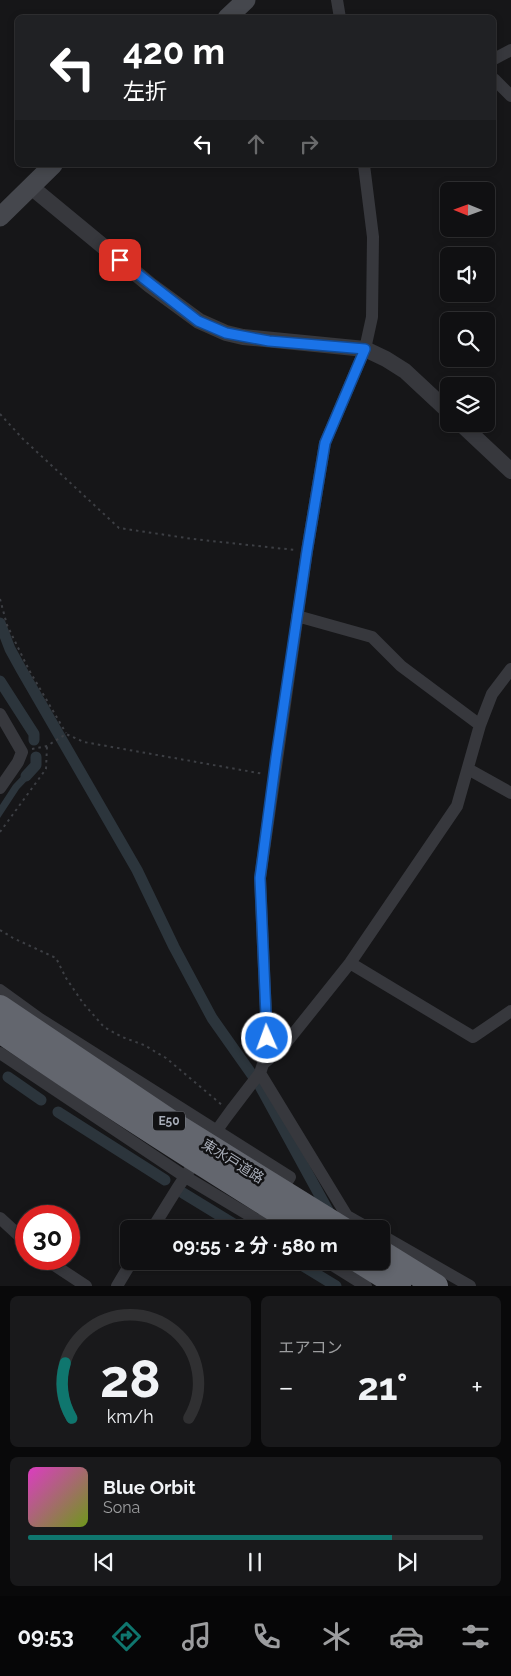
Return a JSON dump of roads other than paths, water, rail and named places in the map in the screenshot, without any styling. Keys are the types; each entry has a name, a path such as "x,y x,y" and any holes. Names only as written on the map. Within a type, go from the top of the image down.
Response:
{"highway":[{"name":"東水戸道路","path":"0,1007 177,1126 328,1220"},
{"name":"東水戸道路","path":"0,1031 167,1142 292,1220"},
{"path":"390,1258 436,1286"},
{"path":"373,1270 399,1286"}],"main road":[{"path":"230,15 246,0"},
{"path":"0,217 51,167"}],"street":[{"path":"337,0 340,15"},
{"path":"496,58 511,50"},
{"path":"496,81 511,96"},
{"path":"354,1220 347,1216 258,1074 267,1038 260,878 297,616 325,443 365,349 372,317 373,237 364,167"},
{"path":"30,186 198,321 226,333 243,337 365,349 405,371 440,404"},
{"path":"470,432 511,471"},
{"path":"297,616 372,637 401,666 480,725"},
{"path":"157,1220 184,1176 230,1111 258,1074 282,1048 350,963 457,806 480,725 492,694 511,670"},
{"path":"0,714 22,752 18,762 0,788"},
{"path":"468,769 511,792"},
{"path":"350,963 473,1037 511,1011"},
{"path":"0,990 40,1019 290,1177 270,1220"},
{"path":"0,1053 184,1176 257,1220"},
{"path":"0,1218 15,1232"},
{"path":"390,1240 470,1286"},
{"path":"416,1286 428,1262"},
{"path":"62,1270 86,1286"},
{"path":"117,1286 127,1270"},
{"path":"340,1270 366,1286"}],"waterway":[{"path":"0,623 10,649 21,669 137,870 174,947 212,1018 260,1086 331,1216"},
{"path":"0,681 34,734 34,740"},
{"path":"26,776 36,765 36,757"},
{"path":"8,1077 41,1100"},
{"path":"58,1112 165,1180"},
{"path":"183,1193 227,1220"},
{"path":"310,1270 336,1286"}]}
